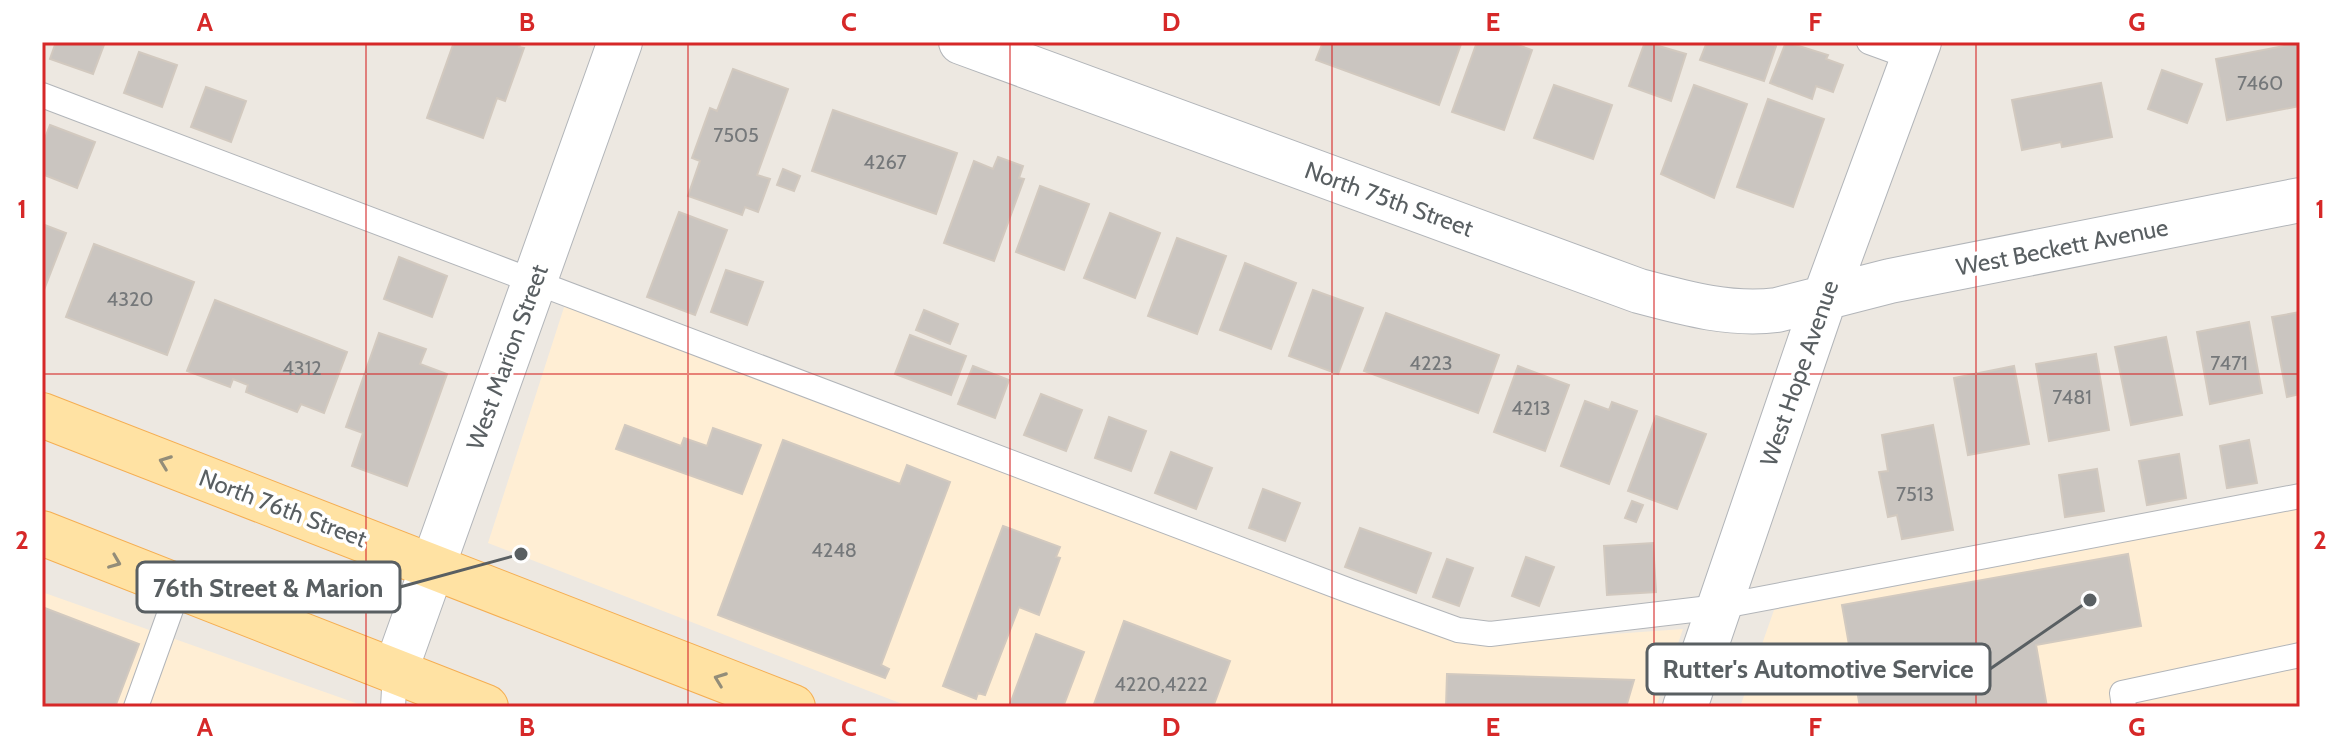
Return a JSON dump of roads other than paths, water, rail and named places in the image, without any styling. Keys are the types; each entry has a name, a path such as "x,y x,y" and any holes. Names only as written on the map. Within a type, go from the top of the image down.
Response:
{"main road":[{"name":"North 76th Street","path":"42,415 793,707"},
{"path":"42,533 179,587 394,690 486,707"}],"street":[{"name":"West Marion Street","path":"394,690 432,566 620,42"},
{"name":"North 75th Street","path":"961,42 1639,291 1705,308 1758,312 1825,297"},
{"name":"West Hope Avenue","path":"1685,707 1825,297 1916,50"},
{"name":"West Beckett Avenue","path":"1825,297 2300,200"}],"lane":[{"path":"1869,42 1916,50"},
{"path":"42,95 1458,630 1490,634 1718,607 2300,496"},
{"path":"136,707 179,587"},
{"path":"2124,707 2122,693 2300,655"}],"place":[{"name":"76th Street & Marion","path":"521,554"},
{"name":"Rutter's Automotive Service","path":"2090,600"}]}
